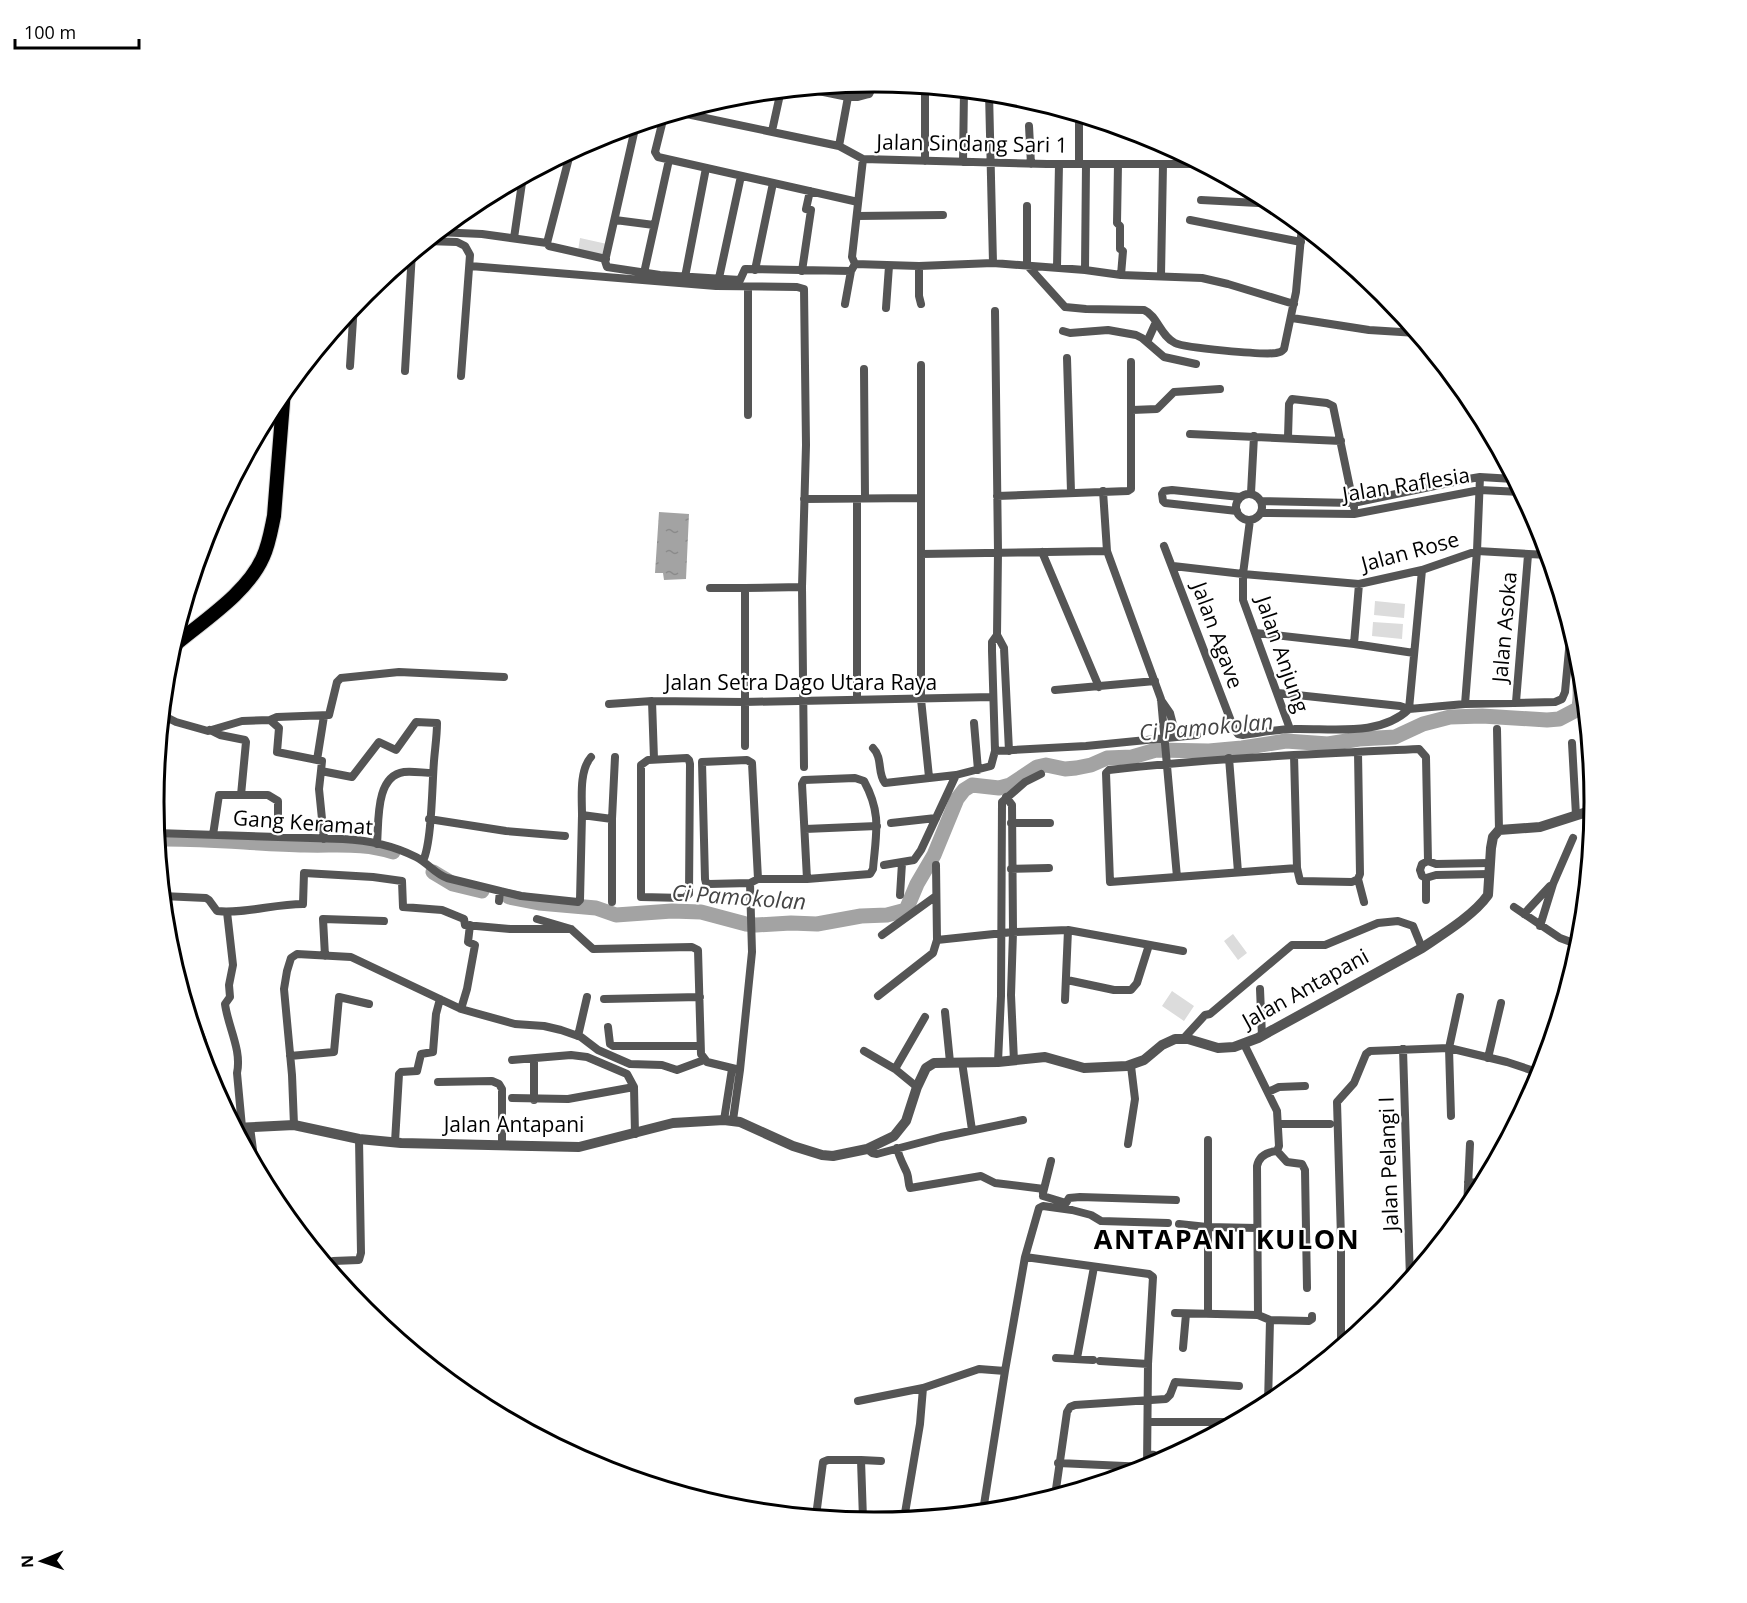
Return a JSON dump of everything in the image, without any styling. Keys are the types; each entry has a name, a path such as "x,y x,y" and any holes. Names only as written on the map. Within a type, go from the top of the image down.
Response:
{"highway":[{"path":"184,636 233,596 247,582 263,557 274,516 282,408"}],"street":[{"path":"828,93 848,97 869,94"},
{"path":"925,94 926,161"},
{"path":"839,146 848,97"},
{"path":"772,131 778,98"},
{"path":"963,162 964,98"},
{"path":"989,102 993,263"},
{"name":"Jalan Sindang Sari 1","path":"694,115 839,146 863,159 1031,164 1186,164"},
{"path":"1079,122 1086,270"},
{"path":"662,124 655,152 658,157 858,202"},
{"path":"1029,126 1031,164"},
{"path":"634,133 606,259 609,267 644,273 740,280 745,268 802,271 993,263 1057,267 1121,275 1213,280 1294,304"},
{"path":"844,304 853,268 852,257 863,159"},
{"path":"644,273 669,160"},
{"path":"547,243 568,161"},
{"path":"1057,267 1059,164"},
{"path":"1118,164 1117,223 1120,226 1120,249 1123,251 1121,275"},
{"path":"1161,276 1163,164"},
{"path":"685,277 706,168"},
{"path":"718,278 741,176"},
{"path":"755,270 773,183"},
{"path":"514,238 522,186"},
{"path":"802,271 811,210 806,209 810,191"},
{"path":"1201,200 1255,203"},
{"path":"1027,206 1027,265 1065,307 1144,310 1151,315 1168,338 1181,345 1275,353 1282,351 1286,346 1292,318 1301,235"},
{"path":"857,216 943,215"},
{"path":"615,220 654,225"},
{"path":"1190,220 1301,242"},
{"path":"448,233 547,243 549,246 606,259"},
{"path":"437,241 457,242 465,246 470,255 461,376"},
{"path":"405,371 411,263"},
{"path":"470,266 748,288 802,287 804,291 802,587 804,767"},
{"path":"886,308 889,266"},
{"path":"920,267 921,304"},
{"path":"748,288 748,415"},
{"path":"873,748 878,754 881,778 885,783 956,775 978,770 991,766 995,752 992,642 997,635 998,552 995,311"},
{"path":"1292,318 1390,333 1407,333"},
{"path":"350,366 353,319"},
{"path":"1147,342 1156,322"},
{"path":"1063,331 1070,333 1117,331 1136,335 1164,357 1196,364"},
{"path":"1066,358 1071,492"},
{"path":"997,496 1131,489 1131,362"},
{"path":"921,365 921,699 929,777"},
{"path":"857,700 864,369"},
{"path":"1132,410 1156,409 1174,392 1220,389"},
{"path":"1288,437 1289,404 1292,399 1327,403 1333,406 1354,514"},
{"path":"276,418 281,419"},
{"path":"1190,434 1341,441"},
{"path":"1251,493 1254,436"},
{"path":"1465,704 1477,551 1480,477"},
{"name":"Jalan Raflesia","path":"1262,501 1353,503 1480,477 1505,478"},
{"path":"1237,511 1166,503 1163,501 1162,494 1164,491 1172,490 1240,497 1251,493 1262,501 1259,516 1250,520 1240,516 1236,506 1240,497"},
{"name":"Jalan Raflesia","path":"1261,513 1354,514 1480,490 1512,492"},
{"path":"1103,491 1107,551 1161,699 1177,877"},
{"path":"804,499 920,498"},
{"name":"Jalan Anjung","path":"1250,520 1243,574 1244,600 1290,729"},
{"path":"1164,546 1173,566"},
{"path":"921,554 1107,551"},
{"name":"Jalan Rose","path":"1173,566 1359,584 1422,570 1477,551 1539,555"},
{"path":"1042,552 1099,687"},
{"name":"Jalan Asoka","path":"1516,702 1528,555"},
{"name":"Jalan Agave","path":"1173,566 1236,732 1243,735 1290,729"},
{"path":"1290,729 1373,727 1392,722 1409,709 1422,570"},
{"path":"1354,644 1359,584"},
{"path":"710,588 802,587"},
{"path":"745,588 745,746"},
{"path":"1256,633 1414,653"},
{"path":"997,635 1004,648 1008,751"},
{"path":"1278,693 1400,706 1409,709 1465,704 1555,702 1563,699 1565,692 1568,655"},
{"path":"169,718 200,730 210,730 242,721 270,720 277,717 324,716 330,714 337,682 341,678 399,672 504,676"},
{"path":"1055,690 1155,681"},
{"name":"Jalan Setra Dago Utara Raya","path":"609,704 652,701 744,702 993,697"},
{"path":"1161,699 1170,713 1176,736"},
{"path":"652,701 654,759"},
{"path":"317,760 324,716"},
{"path":"270,720 279,729 277,752 322,761 319,789 324,839"},
{"path":"321,771 355,776 368,754 379,742 396,750 416,722 437,723 437,744 423,861"},
{"path":"974,723 978,770"},
{"path":"1497,729 1499,830 1540,827 1584,813"},
{"path":"210,730 246,742 242,795"},
{"path":"995,752 1165,740 1176,736 1197,735"},
{"path":"1572,743 1576,815"},
{"path":"1297,868 1110,882 1108,878 1106,773 1109,770 1166,760 1419,749 1426,757 1428,861"},
{"path":"1294,755 1297,868 1300,881 1305,883 1355,880 1360,874 1358,752"},
{"path":"591,757 586,764 584,776 582,815 612,819"},
{"path":"612,902 615,757"},
{"path":"1229,758 1238,872"},
{"path":"654,759 689,760 689,894 684,898 645,898 639,893 640,768 648,760 654,759"},
{"path":"728,1120 752,952 750,916 754,881 752,763 747,760 702,762 705,879 709,884 754,881 807,879 864,876 870,874 873,869 877,826 873,798 861,778 804,780 802,784 807,879"},
{"path":"377,844 382,796 389,781 404,772 433,773"},
{"path":"1014,1061 1001,934 1001,807 1006,797 1025,782 1041,774"},
{"path":"884,865 912,862 921,850 956,775"},
{"path":"213,835 218,796 268,795 276,799 278,837"},
{"path":"998,1062 999,1026 1006,995 1013,932 1012,805 1006,797"},
{"name":"Gang Keramat","path":"165,833 356,839 414,856 441,876 499,896 578,902 580,900 582,815"},
{"path":"891,823 936,818"},
{"path":"429,819 506,831 565,836"},
{"path":"1011,823 1050,823"},
{"path":"805,829 877,826"},
{"name":"Jalan Antapani","path":"243,1127 294,1125 359,1139 395,1142 579,1147 681,1121 728,1120 793,1146 827,1156 848,1154 867,1149 894,1136 901,1129 906,1121 916,1087 926,1068 934,1063 998,1062 1045,1057 1084,1068 1131,1066 1144,1060 1170,1041 1184,1038 1214,1048 1234,1047 1289,1023 1374,973 1422,948 1444,934 1483,902 1488,895 1493,837 1499,830"},
{"path":"1540,926 1552,884 1573,838"},
{"path":"1426,878 1422,876 1420,870 1422,864 1428,861 1436,864 1490,868"},
{"path":"900,895 902,863"},
{"path":"879,996 931,956 936,940 936,865"},
{"path":"1011,869 1049,868"},
{"path":"1426,878 1490,868"},
{"path":"170,897 206,898 214,910 227,912 303,904 304,873 337,874 402,881 403,907 442,910 464,919 465,925 571,929"},
{"path":"1426,878 1426,900"},
{"path":"1355,880 1364,902"},
{"path":"1524,914 1552,884"},
{"path":"882,935 936,896"},
{"path":"1514,907 1540,926 1570,942"},
{"path":"227,912 233,965 229,985 230,997 225,1007 234,1036 239,1067 237,1073 242,1125"},
{"path":"325,956 323,919 384,921"},
{"path":"537,919 571,929 593,949 692,947 698,950 700,1054 704,1060"},
{"path":"1184,1038 1205,1015 1210,1014 1292,945 1325,945 1378,923 1398,921 1413,926 1422,948"},
{"path":"461,1009 474,955 475,945 468,942 470,925"},
{"path":"936,940 1013,932 1068,930 1183,951"},
{"path":"1065,1000 1068,930"},
{"path":"1067,980 1114,990 1131,990 1137,983 1149,945"},
{"path":"294,1125 284,989 287,971 294,955 351,957 461,1009 503,1022 551,1027 578,1036 598,1050 630,1064 662,1065 677,1070 704,1060 736,1069"},
{"path":"1260,989 1262,1036"},
{"path":"290,1056 334,1052 339,997 369,1004"},
{"path":"578,1036 587,997"},
{"path":"604,999 700,997"},
{"path":"1451,1116 1449,1048 1460,997"},
{"path":"395,1142 399,1074 417,1071 421,1054 432,1053 440,999"},
{"path":"1488,1058 1501,1003"},
{"path":"945,1012 950,1062"},
{"path":"895,1069 925,1017"},
{"path":"999,1026 1012,1026"},
{"path":"608,1027 610,1044 613,1046 700,1046"},
{"path":"1244,1044 1277,1111 1279,1124 1277,1151 1287,1162 1302,1164 1305,1170 1307,1288"},
{"path":"1341,1336 1337,1102 1354,1083 1366,1054 1370,1051 1449,1048 1507,1062 1530,1070"},
{"name":"Jalan Pelangi I","path":"1403,1049 1410,1267"},
{"path":"864,1051 895,1069 916,1087"},
{"path":"512,1060 571,1055 587,1057 627,1074 634,1087 636,1134"},
{"path":"534,1059 534,1100"},
{"path":"962,1062 972,1130"},
{"path":"1128,1144 1135,1099 1131,1066"},
{"path":"438,1082 492,1081 499,1084 502,1089 502,1145"},
{"path":"1268,1092 1279,1087 1305,1086"},
{"path":"512,1098 568,1100 634,1087"},
{"path":"867,1149 874,1154 1023,1120"},
{"path":"1279,1124 1330,1124"},
{"path":"333,1261 358,1260 362,1253 359,1139"},
{"path":"1208,1140 1208,1314"},
{"path":"1468,1190 1470,1144"},
{"path":"897,1148 910,1188 981,1176 1101,1221 1168,1223"},
{"path":"1258,1315 1257,1163 1263,1155 1277,1151"},
{"path":"984,1502 1025,1257 1043,1199 1051,1161"},
{"path":"1468,1182 1472,1182"},
{"path":"1043,1199 1066,1203 1069,1198 1080,1197 1176,1200"},
{"path":"1179,1224 1257,1228"},
{"path":"1025,1257 1152,1275 1148,1364 1148,1454"},
{"path":"1077,1358 1094,1267"},
{"path":"1175,1313 1258,1315 1270,1320 1309,1321 1312,1316"},
{"path":"1183,1348 1186,1314"},
{"path":"1268,1392 1270,1320"},
{"path":"1056,1358 1148,1364"},
{"path":"858,1401 923,1388 979,1369 1005,1371"},
{"path":"1056,1487 1058,1462 1067,1412 1070,1407 1168,1398 1175,1382 1239,1386"},
{"path":"905,1511 920,1424 923,1388"},
{"path":"1148,1422 1217,1422"},
{"path":"817,1509 823,1462 828,1460 881,1461"},
{"path":"861,1460 863,1512"},
{"path":"1058,1462 1122,1466"}],"shaded area":[{"path":"580,238 607,244 605,257 578,251"},
{"path":"1375,601 1405,604 1404,618 1374,615"},
{"path":"1373,622 1403,624 1402,639 1372,636"},
{"path":"1233,934 1247,953 1238,960 1224,941"},
{"path":"1172,991 1194,1006 1184,1021 1162,1006"}],"water":[{"path":"659,512 689,514 686,579 664,580 663,573 655,573"}],"waterway":[{"name":"Ci Pamokolan","path":"509,897 539,903 596,908 616,915 672,911 701,912 756,925 817,924 861,916 887,915 906,910 917,884 934,855 957,799 964,790 972,785 999,788 1010,785 1037,767 1046,765 1065,769 1076,768 1107,758 1132,757 1156,750 1209,751 1286,741 1328,744 1395,737 1423,724 1450,717 1482,716 1547,720 1559,719 1577,709"},
{"name":"Ci Pamokolan","path":"165,839 360,846 393,852"},
{"name":"Ci Pamokolan","path":"433,872 453,884 482,891"}],"district":[{"name":"ANTAPANI KULON","path":"1227,1238"}]}
